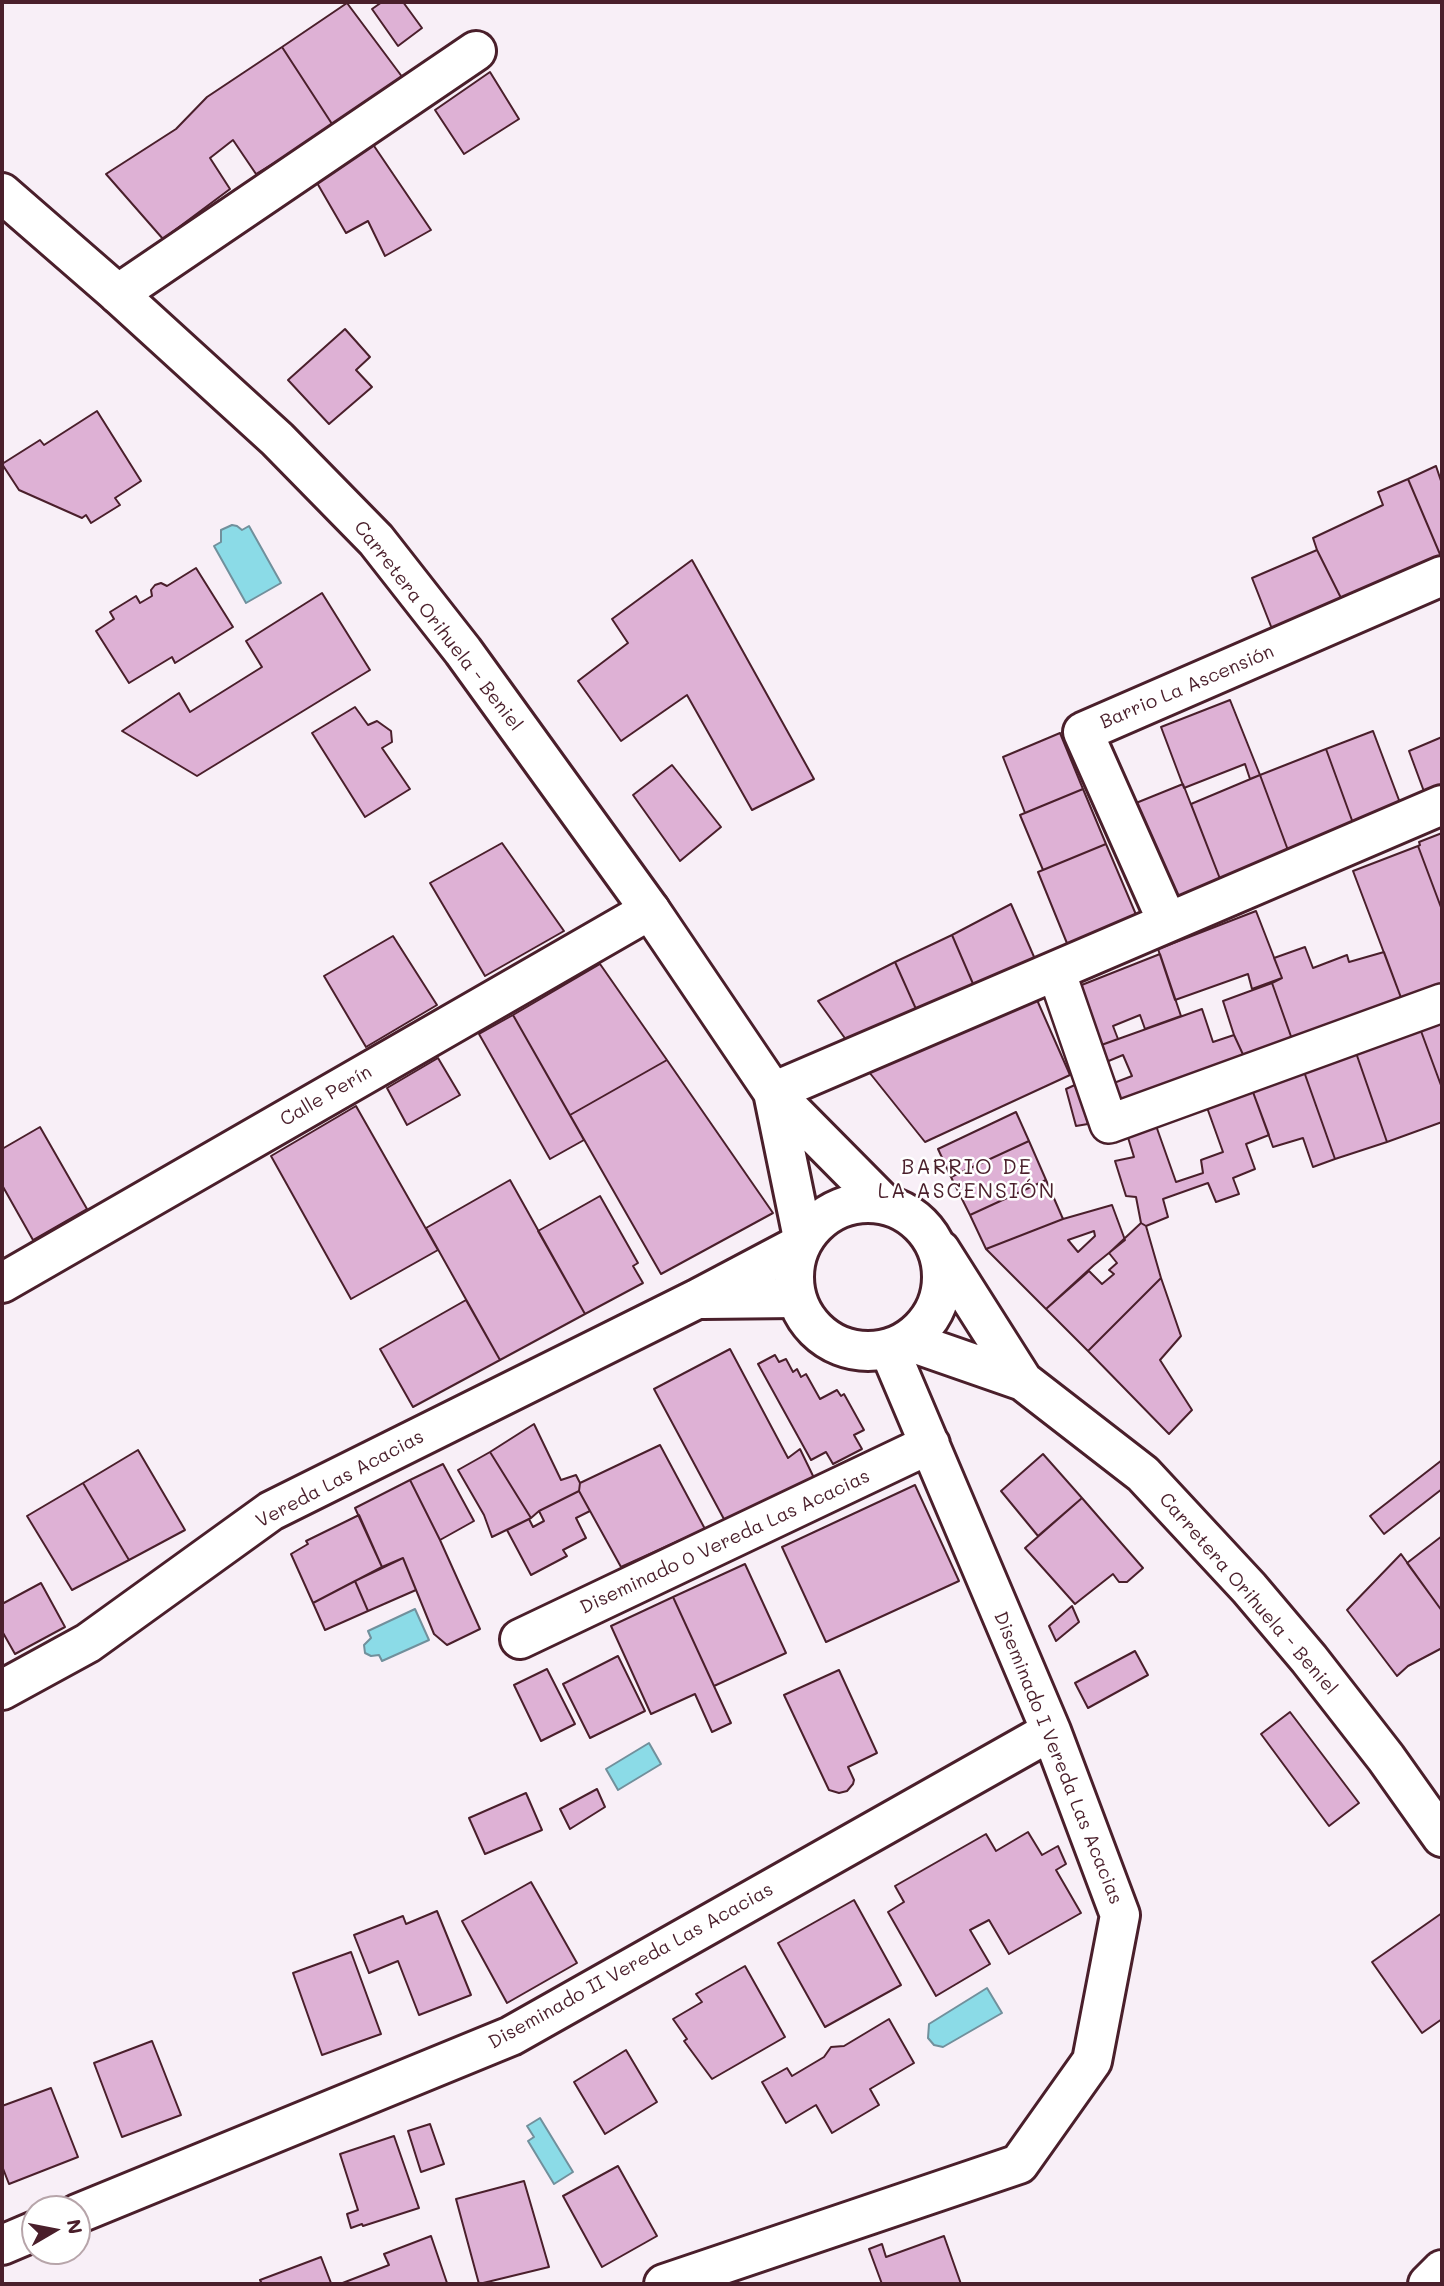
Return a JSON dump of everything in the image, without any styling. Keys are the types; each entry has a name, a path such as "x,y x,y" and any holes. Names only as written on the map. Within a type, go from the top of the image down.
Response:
{"street":[{"path":"118,294 476,51"},
{"name":"Carretera Orihuela - Beniel","path":"2,193 277,439 376,540 463,651 650,910 774,1092 883,1203"},
{"name":"Barrio La Ascensión","path":"1167,921 1083,732 1442,576"},
{"path":"774,1092 1442,805"},
{"name":"Calle Perín","path":"2,1283 650,910"},
{"path":"1056,971 1109,1124 1442,1003"},
{"name":"Carretera Orihuela - Beniel","path":"774,1092 802,1241"},
{"path":"860,1202 883,1203 901,1210 917,1221 930,1235 941,1257 943,1283 937,1307 926,1326 898,1345 865,1352 843,1347 822,1336 806,1319 796,1298 794,1270 802,1241 818,1220 838,1208 860,1202"},
{"name":"Carretera Orihuela - Beniel","path":"930,1235 1023,1381 1143,1474 1231,1569 1309,1659 1386,1758 1442,1837"},
{"name":"Vereda Las Acacias","path":"2,1690 88,1643 271,1511 697,1299 802,1241"},
{"name":"Vereda Las Acacias","path":"697,1299 796,1298"},
{"name":"Carretera Orihuela - Beniel","path":"898,1345 1023,1381"},
{"name":"Diseminado I Vereda Las Acacias","path":"664,2284 1019,2164 1092,2061 1120,1915 1051,1731 930,1444 898,1345"},
{"name":"Diseminado 0 Vereda Las Acacias","path":"520,1639 930,1444"},
{"name":"Diseminado II Vereda Las Acacias","path":"91,2208 511,2036 1051,1731"},
{"path":"2,2245 21,2237"},
{"path":"1428,2284 1442,2270"}],"water":[{"path":"232,525 242,530 249,526 281,583 246,603 214,546 221,542 221,530"},
{"path":"415,1609 429,1640 382,1661 379,1655 371,1656 365,1653 364,1645 371,1638 368,1631"},
{"path":"649,1743 661,1764 618,1790 606,1769"},
{"path":"987,1988 1002,2013 943,2047 934,2045 928,2038 929,2024"},
{"path":"540,2118 573,2172 554,2184 528,2141 534,2137 527,2126"}],"building":[{"path":"382,2 403,2 422,28 398,46 372,9"},
{"path":"347,3 406,82 334,127 282,47"},
{"path":"282,47 334,127 256,174 233,140 210,158 230,189 163,239 106,174 176,129 207,97"},
{"path":"490,72 519,119 464,154 435,110"},
{"path":"370,140 431,230 385,256 368,221 346,233 313,176"},
{"path":"345,329 370,357 356,370 372,387 329,424 288,380"},
{"path":"97,411 141,481 115,498 120,505 91,523 86,515 82,518 19,490 2,464 40,440 44,445"},
{"path":"1436,466 1442,484 1442,559 1408,479"},
{"path":"1408,479 1442,559 1345,606 1313,538 1383,505 1378,492"},
{"path":"1317,550 1345,606 1274,634 1252,578"},
{"path":"692,560 814,779 752,810 687,695 621,741 578,681 628,643 612,619"},
{"path":"196,568 233,627 175,663 172,657 129,683 96,631 114,619 110,612 136,596 140,603 152,596 151,590 155,585 161,583 167,586"},
{"path":"322,593 370,670 197,776 122,731 179,693 190,712 262,667 246,641"},
{"path":"1230,700 1260,775 1250,779 1245,764 1184,788 1161,727"},
{"path":"355,707 368,725 377,721 391,731 392,742 382,748 410,789 365,817 312,733"},
{"path":"1373,731 1405,816 1357,834 1326,749"},
{"path":"1060,733 1083,789 1025,813 1003,757"},
{"path":"1442,737 1442,800 1429,805 1409,751"},
{"path":"1326,749 1357,834 1292,861 1260,775"},
{"path":"672,765 721,827 680,861 633,795"},
{"path":"1260,775 1292,861 1224,889 1191,804"},
{"path":"1183,784 1224,889 1180,907 1136,803"},
{"path":"1083,789 1106,844 1043,870 1020,815"},
{"path":"1442,833 1442,910 1418,846 1419,842"},
{"path":"502,843 564,931 485,976 430,883"},
{"path":"1106,844 1140,924 1073,958 1038,872"},
{"path":"1418,846 1442,910 1442,989 1403,1003 1353,871"},
{"path":"1011,904 1038,966 977,993 952,935"},
{"path":"1256,911 1282,978 1252,989 1248,974 1175,1000 1158,949"},
{"path":"952,935 977,993 920,1018 895,962"},
{"path":"393,936 437,1005 366,1047 324,976"},
{"path":"1305,947 1313,968 1347,955 1349,962 1384,952 1403,1003 1293,1042 1272,983 1282,978 1274,958"},
{"path":"1160,954 1181,1016 1145,1029 1140,1015 1113,1026 1118,1039 1093,1048 1069,990"},
{"path":"895,962 920,1018 852,1048 818,1001"},
{"path":"600,964 667,1060 570,1115 513,1015"},
{"path":"1272,983 1293,1042 1246,1061 1223,1001"},
{"path":"1037,1000 1070,1075 925,1142 869,1072"},
{"path":"1202,1009 1213,1042 1234,1035 1246,1061 1116,1109 1106,1086 1132,1076 1123,1055 1099,1065 1093,1048"},
{"path":"513,1015 584,1140 550,1159 479,1034"},
{"path":"1442,1015 1442,1088 1418,1023"},
{"path":"1418,1023 1442,1088 1442,1122 1387,1142 1354,1047"},
{"path":"1354,1047 1387,1142 1335,1159 1302,1066"},
{"path":"438,1058 460,1095 407,1125 387,1088"},
{"path":"667,1060 773,1213 661,1274 570,1115"},
{"path":"1302,1066 1335,1159 1313,1167 1303,1138 1273,1147 1250,1084"},
{"path":"1077,1084 1088,1124 1076,1126 1066,1089"},
{"path":"1250,1084 1269,1135 1246,1144 1255,1169 1233,1178 1239,1194 1216,1202 1208,1183 1163,1199 1168,1217 1146,1226 1141,1223 1136,1197 1126,1196 1115,1161 1134,1157 1126,1131 1154,1120 1176,1182 1203,1173 1201,1160 1223,1152 1205,1102"},
{"path":"356,1106 438,1250 351,1299 271,1156"},
{"path":"1016,1112 1029,1141 951,1177 938,1149"},
{"path":"40,1127 87,1209 33,1240 2,1185 2,1149"},
{"path":"1029,1141 1046,1180 970,1215 951,1177"},
{"path":"510,1180 585,1314 500,1360 426,1228"},
{"path":"1046,1180 1063,1219 986,1249 970,1215"},
{"path":"600,1196 638,1263 633,1266 643,1283 585,1314 538,1231"},
{"path":"1112,1205 1125,1240 1046,1309 986,1249 1063,1219","holes":["1094,1231 1095,1236 1078,1252 1068,1240"]},
{"path":"1141,1223 1146,1226 1161,1278 1088,1351 1046,1309 1089,1271 1102,1284 1114,1274 1109,1270 1117,1263 1109,1253"},
{"path":"1161,1278 1181,1336 1160,1360 1192,1410 1169,1434 1088,1351"},
{"path":"466,1300 500,1360 413,1407 380,1349"},
{"path":"730,1349 788,1458 800,1449 815,1480 725,1521 654,1389"},
{"path":"775,1355 779,1362 786,1359 793,1372 797,1369 801,1377 806,1374 820,1399 837,1390 841,1396 844,1394 864,1430 854,1435 862,1449 833,1464 826,1452 811,1460 758,1364"},
{"path":"534,1424 561,1480 576,1475 580,1483 579,1491 539,1511 531,1518 490,1452"},
{"path":"660,1445 705,1529 621,1567 579,1491 580,1483"},
{"path":"138,1450 185,1530 129,1560 83,1483"},
{"path":"490,1452 531,1518 492,1537 484,1515 458,1470"},
{"path":"1043,1454 1082,1498 1038,1536 1001,1491"},
{"path":"1442,1460 1442,1489 1384,1534 1370,1516"},
{"path":"443,1464 474,1521 440,1540 410,1480"},
{"path":"410,1480 480,1629 447,1645 434,1634 403,1558 382,1567 355,1508"},
{"path":"83,1483 129,1560 72,1590 27,1516"},
{"path":"915,1485 959,1581 826,1642 782,1547"},
{"path":"579,1491 590,1511 576,1518 586,1538 563,1550 567,1556 531,1575 507,1530 529,1519 533,1527 544,1521 539,1511"},
{"path":"1082,1498 1143,1568 1127,1582 1119,1582 1113,1574 1075,1604 1025,1548"},
{"path":"359,1515 382,1567 313,1603 291,1554 308,1544 306,1541"},
{"path":"1442,1536 1442,1611 1407,1563"},
{"path":"1401,1554 1442,1611 1442,1648 1408,1666 1397,1676 1347,1610"},
{"path":"403,1558 416,1590 368,1611 355,1581"},
{"path":"745,1564 786,1653 714,1686 673,1597"},
{"path":"355,1581 368,1611 325,1630 313,1603"},
{"path":"41,1583 65,1627 15,1654 2,1631 2,1604"},
{"path":"673,1597 731,1723 712,1732 695,1694 651,1714 611,1626"},
{"path":"1072,1606 1079,1622 1056,1641 1049,1626"},
{"path":"1135,1651 1148,1675 1088,1708 1075,1683"},
{"path":"618,1656 645,1711 590,1738 563,1684"},
{"path":"547,1669 575,1724 541,1741 514,1685"},
{"path":"839,1670 877,1753 848,1767 853,1784 847,1791 839,1793 829,1790 784,1695"},
{"path":"1290,1712 1359,1803 1329,1826 1261,1734"},
{"path":"597,1789 605,1807 570,1829 560,1809"},
{"path":"526,1793 542,1830 485,1854 469,1818"},
{"path":"1028,1832 1042,1855 1058,1846 1066,1864 1056,1870 1081,1913 1009,1954 989,1920 970,1930 990,1964 936,1996 888,1912 904,1902 895,1886 986,1834 996,1851"},
{"path":"531,1882 577,1963 507,2003 462,1921"},
{"path":"854,1900 901,1985 825,2027 778,1943"},
{"path":"437,1911 471,1995 419,2015 398,1961 369,1973 354,1935 403,1916 406,1924"},
{"path":"1442,1913 1442,2019 1422,2033 1372,1962"},
{"path":"351,1952 381,2034 322,2055 293,1973"},
{"path":"745,1966 785,2037 712,2079 684,2041 687,2039 673,2019 702,2002 696,1994"},
{"path":"889,2019 914,2063 870,2089 879,2105 832,2133 816,2105 786,2123 762,2082 787,2068 792,2076 824,2057 831,2047 844,2046"},
{"path":"152,2041 181,2115 122,2137 94,2063"},
{"path":"626,2050 657,2102 605,2134 574,2082"},
{"path":"51,2088 78,2157 9,2184 2,2166 2,2106"},
{"path":"430,2124 444,2164 421,2172 408,2131"},
{"path":"394,2136 419,2208 351,2228 347,2214 358,2210 340,2154"},
{"path":"618,2166 657,2236 602,2267 563,2196"},
{"path":"524,2181 549,2267 479,2284 456,2199"},
{"path":"431,2236 447,2283 340,2284 389,2265 384,2254"},
{"path":"944,2236 961,2284 882,2284 869,2249 882,2244 886,2257"},
{"path":"321,2257 331,2283 262,2284 260,2280"}],"district":[{"name":"BARRIO DE LA ASCENSIÓN","path":"967,1180"}]}
